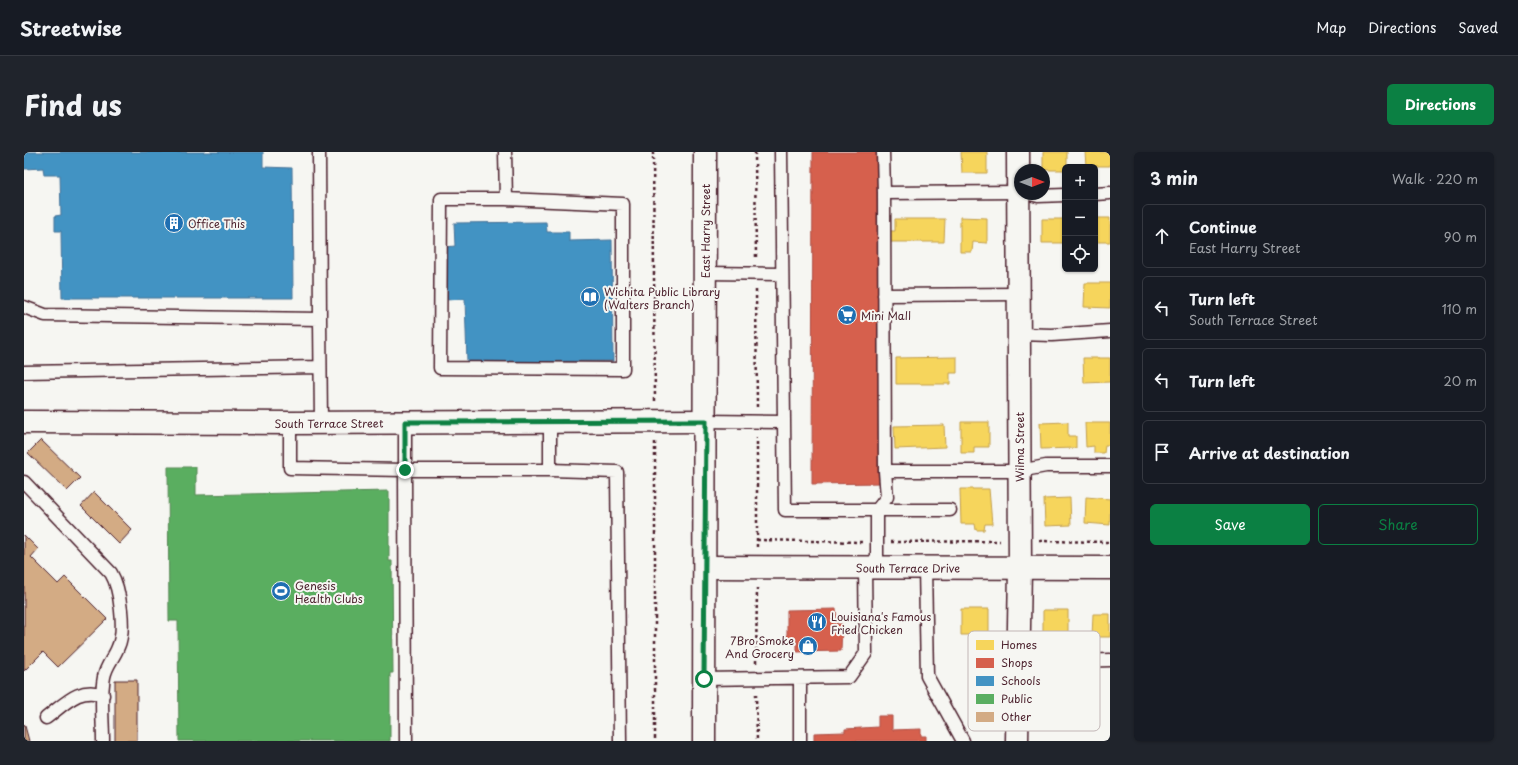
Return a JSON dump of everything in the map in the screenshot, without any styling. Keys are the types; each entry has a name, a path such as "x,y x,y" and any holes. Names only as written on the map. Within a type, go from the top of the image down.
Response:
{"street":[{"name":"East Harry Street","path":"704,741 706,421 705,152"},
{"name":"Wilma Street","path":"1018,152 1019,164"},
{"name":"Wilma Street","path":"1019,631 1020,541 1018,471 1018,294 1022,200"},
{"name":"South Terrace Street","path":"24,422 321,423 706,421"},
{"name":"South Terrace Drive","path":"705,567 1110,568"},
{"name":"Wilma Street","path":"1017,731 1017,741"}],"lane":[{"path":"319,152 319,367 321,423"},
{"path":"505,152 506,199"},
{"path":"781,152 785,510 950,510"},
{"path":"704,679 849,678 866,653 871,567 877,542 877,510 887,498 883,152"},
{"path":"884,193 1014,192"},
{"path":"1098,194 1110,194"},
{"path":"1050,196 1062,195"},
{"path":"441,199 506,199 623,204 623,369 440,368 441,199"},
{"path":"706,273 782,274"},
{"path":"884,295 1018,294"},
{"path":"24,307 45,315 320,319"},
{"path":"1018,334 1052,335 1110,331"},
{"path":"24,372 319,367"},
{"path":"706,421 784,422"},
{"path":"405,422 406,741"},
{"path":"550,422 550,470"},
{"path":"290,423 290,468 617,472 620,741"},
{"path":"886,471 1018,471 1046,466 1110,466"},
{"path":"24,482 111,573 116,582 120,597 119,645 107,667 103,695 103,741"},
{"path":"925,567 927,676 963,741"},
{"path":"1100,660 1110,660"},
{"path":"800,678 800,741"},
{"path":"46,718 80,693 88,691 103,695"}],"path":[{"path":"653,152 655,741"},
{"path":"755,152 757,741"},
{"path":"757,540 877,542 1110,542"}],"building: Homes":[{"path":"961,152 987,152 987,173 962,173"},
{"path":"1043,152 1067,152 1067,164 1062,164 1062,170 1050,170 1050,164 1043,164"},
{"path":"1085,152 1110,152 1110,166 1086,164"},
{"path":"960,217 987,218 987,243 973,242 972,252 960,252"},
{"path":"1098,218 1110,218 1110,242 1098,242"},
{"path":"895,219 945,219 944,242 889,242 889,231 895,231"},
{"path":"1042,219 1062,219 1062,243 1042,243"},
{"path":"1085,283 1110,283 1110,308 1084,307"},
{"path":"957,357 957,373 950,373 950,384 896,384 896,358"},
{"path":"1083,358 1110,358 1110,382 1084,383"},
{"path":"961,422 989,422 989,447 974,447 974,453 961,453"},
{"path":"1068,422 1068,436 1076,436 1076,448 1041,449 1040,423"},
{"path":"1085,423 1110,423 1110,445 1105,445 1104,453 1094,453 1094,446 1086,447"},
{"path":"944,425 945,447 895,449 894,426"},
{"path":"960,489 989,489 992,524 985,524 984,530 976,530 975,524 961,524"},
{"path":"1086,497 1110,499 1110,525 1085,523"},
{"path":"1070,498 1071,525 1045,526 1044,499"},
{"path":"961,609 989,609 989,631 968,631 968,635 961,635"},
{"path":"1043,610 1068,610 1068,631 1043,631"},
{"path":"1093,614 1110,614 1110,637 1100,637 1100,631 1092,631"}],"building: Shops":[{"name":"Mini Mall","path":"813,152 880,152 881,483 812,484"},
{"path":"836,609 837,624 842,624 841,651 797,652 797,641 787,641 787,610"},
{"path":"878,716 892,716 892,730 921,729 921,736 926,736 926,741 814,741 814,733 845,732 845,729 878,727"}],"building: Schools":[{"name":"Office This","path":"24,152 263,152 263,167 292,168 293,298 62,298 61,231 55,231 55,216 61,215 60,175 44,175 43,168 24,169"},
{"path":"546,222 547,232 569,232 569,241 612,240 613,361 467,362 465,299 445,300 445,247 455,246 454,223"}],"building: Public":[{"name":"Genesis Health Clubs","path":"168,467 196,467 196,495 389,491 389,561 392,561 393,673 390,673 390,741 179,741 178,621 169,621"}],"building: Other":[{"path":"41,440 80,478 67,491 28,453"},
{"path":"94,492 132,530 119,544 81,506"},
{"path":"24,535 38,549 31,557 58,584 65,577 107,619 58,667 43,652 24,671"},
{"path":"115,680 137,680 137,741 115,741"},
{"path":"24,725 25,726 29,741 24,741"}],"place":[{"name":"Office This","path":"174,223"},
{"name":"Wichita Public Library (Walters Branch)","path":"590,297"},
{"name":"Mini Mall","path":"847,315"},
{"name":"Genesis Health Clubs","path":"281,591"},
{"name":"Louisiana's Famous Fried Chicken","path":"817,622"},
{"name":"7Bro Smoke And Grocery","path":"808,646"}],"route":[{"path":"405,470 405,422 706,421 704,679"}]}
